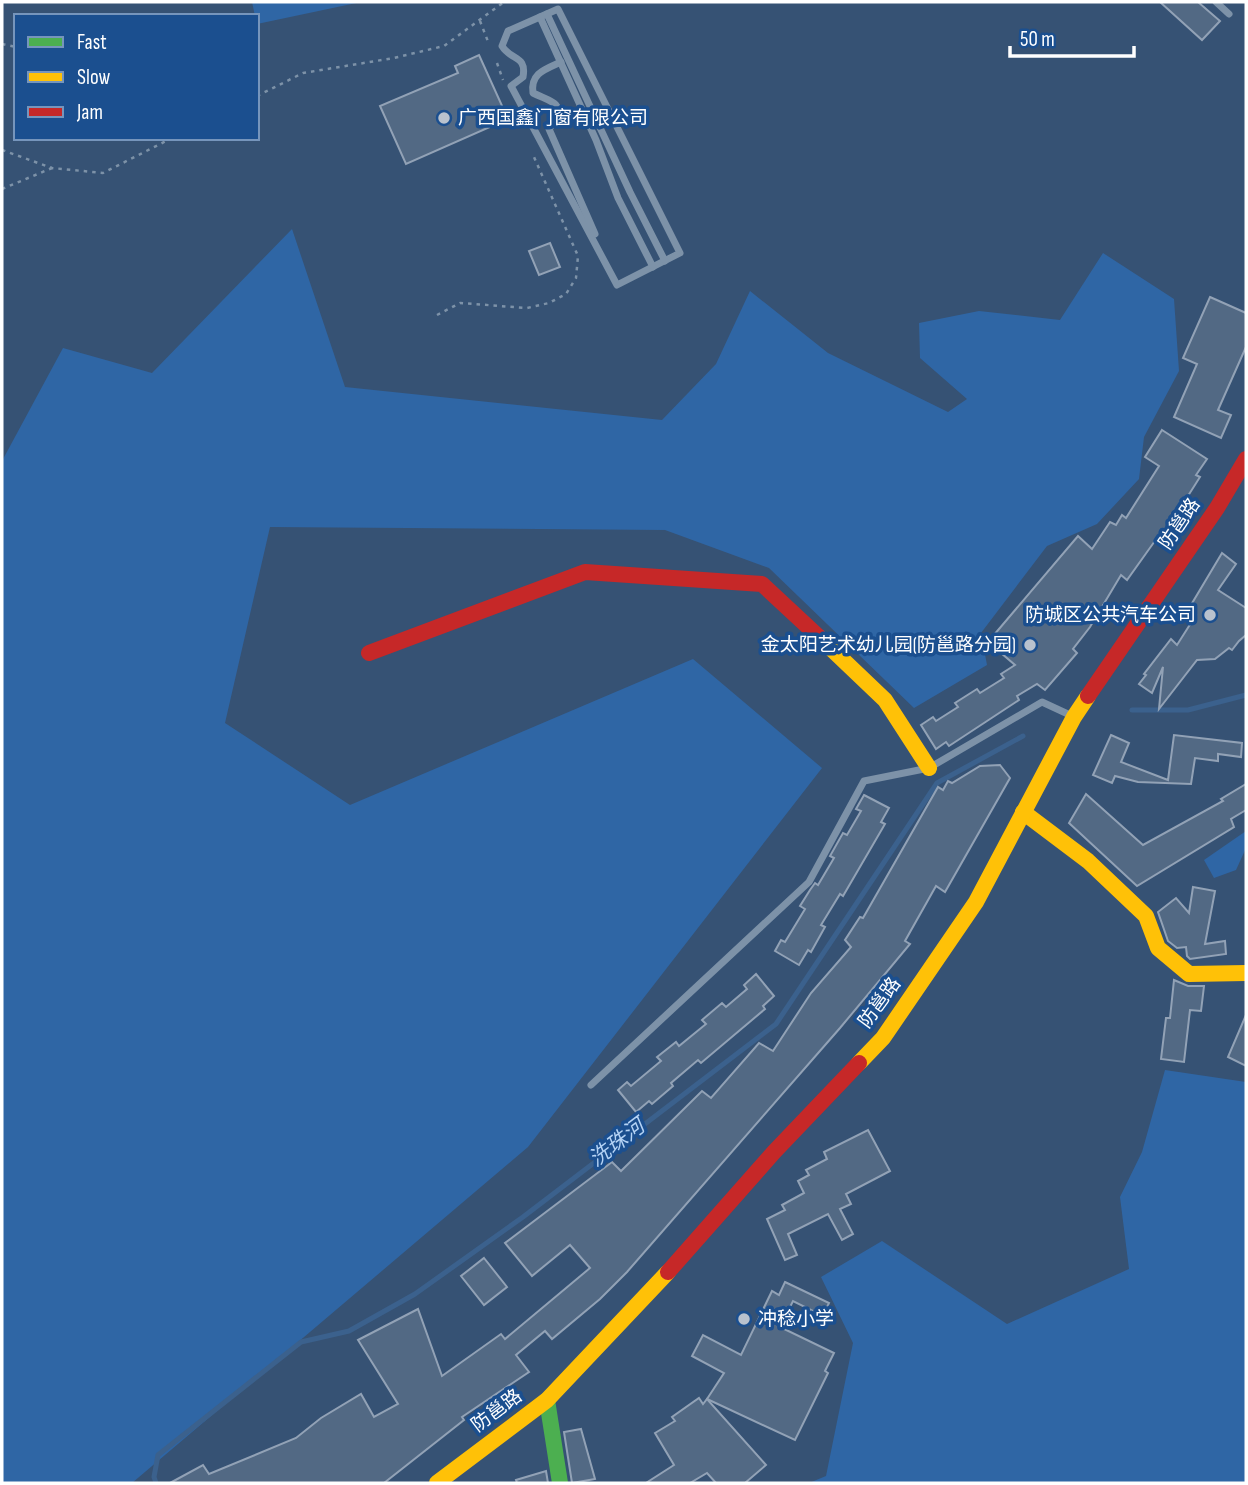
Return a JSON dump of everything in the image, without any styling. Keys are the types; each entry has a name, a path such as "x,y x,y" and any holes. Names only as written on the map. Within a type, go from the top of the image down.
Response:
{"main road":[{"name":"防邕路","path":"437,1483 547,1400 883,1038 976,902 1074,717 1217,508 1246,459"},
{"path":"369,653 585,572 762,584 885,700 929,768"},
{"path":"1023,813 1088,861 1146,916 1158,948 1189,974 1246,973"},
{"path":"547,1400 560,1483"}],"lane":[{"path":"1216,2 1229,14"},
{"path":"558,9 680,253 617,285 511,86 523,77 523,63 506,53 502,46 508,31 558,9"},
{"path":"543,16 618,198 653,267"},
{"path":"543,16 665,261"},
{"path":"561,62 539,72 534,79 533,93 554,101 558,108 557,117 549,129 617,285"},
{"path":"591,1085 809,882 864,781 929,768 1042,702 1074,717"}],"path":[{"path":"259,95 303,73 394,58 444,46 504,2"},
{"path":"497,63 505,86"},
{"path":"2,150 52,168 103,173 168,140"},
{"path":"437,315 460,303 527,307 549,303 566,294 576,278 578,256 533,155"},
{"path":"2,189 52,168"}],"shaded area":[{"path":"252,2 361,2 259,24 259,14 255,14"},
{"path":"292,229 345,387 662,420 716,364 750,291 828,353 948,412 967,399 920,358 919,323 979,311 1060,320 1103,253 1174,299 1179,371 1144,437 1139,479 1097,524 1047,546 981,633 987,665 914,708 769,568 665,530 270,527 225,723 350,805 693,659 822,768 528,1147 132,1483 2,1483 2,461 63,348 152,373"},
{"path":"1246,831 1246,848 1236,870 1214,878 1204,860"},
{"path":"1165,1070 1246,1082 1246,1483 809,1483 826,1476 853,1343 821,1277 882,1241 1007,1324 1129,1269 1120,1197 1142,1152"}],"building":[{"path":"1160,2 1198,2 1220,21 1202,40"},
{"path":"479,55 508,119 406,164 380,106 458,73 455,66"},
{"path":"550,243 560,267 539,275 529,251"},
{"path":"1210,297 1246,313 1246,347 1218,410 1231,415 1221,438 1174,417 1197,364 1183,358"},
{"path":"1162,430 1207,459 1196,475 1200,477 1160,540 1157,538 1127,580 1121,575 1090,627 1073,649 1077,653 1045,690 1037,684 1017,696 1019,700 949,746 946,742 936,749 921,725 933,717 936,721 958,707 955,703 977,689 980,693 1004,678 1001,674 1015,665 988,642 1078,536 1092,549 1110,522 1116,525 1122,515 1126,518 1159,466 1145,457"},
{"path":"1222,553 1236,564 1218,590 1246,608 1246,635 1232,650 1229,648 1215,659 1197,660 1159,709 1163,667 1152,693 1139,684 1171,639 1177,645 1196,615 1188,610"},
{"path":"1111,735 1129,743 1121,762 1168,780 1174,735 1242,743 1241,757 1218,754 1218,761 1195,758 1191,784 1138,782 1115,776 1112,783 1093,775"},
{"path":"1000,765 1010,778 945,892 936,886 905,941 910,944 627,1272 600,1299 552,1339 545,1331 516,1355 529,1372 462,1417 464,1420 384,1483 170,1483 203,1465 209,1474 296,1438 321,1418 361,1394 374,1417 398,1404 358,1340 418,1309 442,1376 501,1334 505,1339 590,1268 570,1245 532,1276 505,1243 612,1162 621,1171 702,1091 711,1098 759,1043 773,1051 811,993 851,947 845,940 860,917 863,918 938,787 943,790 948,781 952,783 980,766"},
{"path":"1246,784 1246,810 1231,819 1234,827 1137,886 1069,823 1086,794 1143,845 1223,801 1221,799"},
{"path":"864,795 889,808 881,822 885,824 843,896 840,894 821,925 825,927 811,952 808,950 799,965 775,951 781,940 785,942 805,909 800,906 815,883 818,885 834,858 830,856 843,833 847,835 861,811 856,809"},
{"path":"1193,887 1215,891 1205,944 1225,941 1226,954 1190,959 1186,947 1177,948 1168,941 1158,912 1176,898 1189,913"},
{"path":"756,974 774,996 763,1006 765,1009 701,1063 698,1060 652,1104 649,1101 636,1112 618,1090 627,1082 631,1086 661,1061 657,1057 676,1042 679,1046 706,1024 702,1020 722,1003 726,1007 747,989 744,985"},
{"path":"1174,980 1188,986 1204,986 1201,1011 1190,1010 1184,1062 1161,1059 1166,1018 1170,1018"},
{"path":"1246,1015 1246,1066 1228,1057"},
{"path":"868,1130 890,1171 846,1194 851,1204 840,1209 853,1234 842,1240 828,1214 788,1234 797,1255 785,1260 767,1219 785,1210 782,1205 804,1193 798,1181 809,1175 806,1170 827,1159 824,1152"},
{"path":"484,1258 507,1287 484,1305 461,1276"},
{"path":"785,1282 829,1303 823,1316 793,1301 780,1327 834,1353 825,1371 828,1373 795,1440 707,1399 724,1373 692,1356 703,1335 741,1355 772,1291 779,1295"},
{"path":"699,1398 703,1404 707,1399 766,1465 745,1483 716,1483 707,1473 690,1483 646,1483 674,1465 655,1433 675,1421 672,1417"},
{"path":"581,1429 595,1479 572,1483 564,1432"},
{"path":"546,1471 548,1483 517,1483 516,1480"}],"waterway":[{"name":"洗珠河","path":"1132,710 1188,710 1246,695"},
{"name":"洗珠河","path":"156,1483 154,1477 158,1455 301,1342 349,1331 415,1294 523,1217 776,1024 937,783 1023,736"}],"traffic: fast":[{"path":"547,1400 560,1483"}],"traffic: slow":[{"path":"820,638 885,700 929,768"},
{"path":"859,1063 883,1038 976,902 1074,717 1088,696"},
{"path":"1023,812 1088,861 1146,916 1158,948 1189,974 1246,973"},
{"path":"437,1483 547,1400 668,1272"}],"traffic: jam":[{"path":"1088,696 1217,508 1246,459"},
{"path":"369,653 585,572 762,584 820,638"},
{"path":"668,1272 774,1152 859,1063"}],"place":[{"name":"广西国鑫门窗有限公司","path":"444,118"},
{"name":"防城区公共汽车公司","path":"1210,615"},
{"name":"金太阳艺术幼儿园(防邕路分园)","path":"1030,645"},
{"name":"冲稔小学","path":"744,1319"}]}
